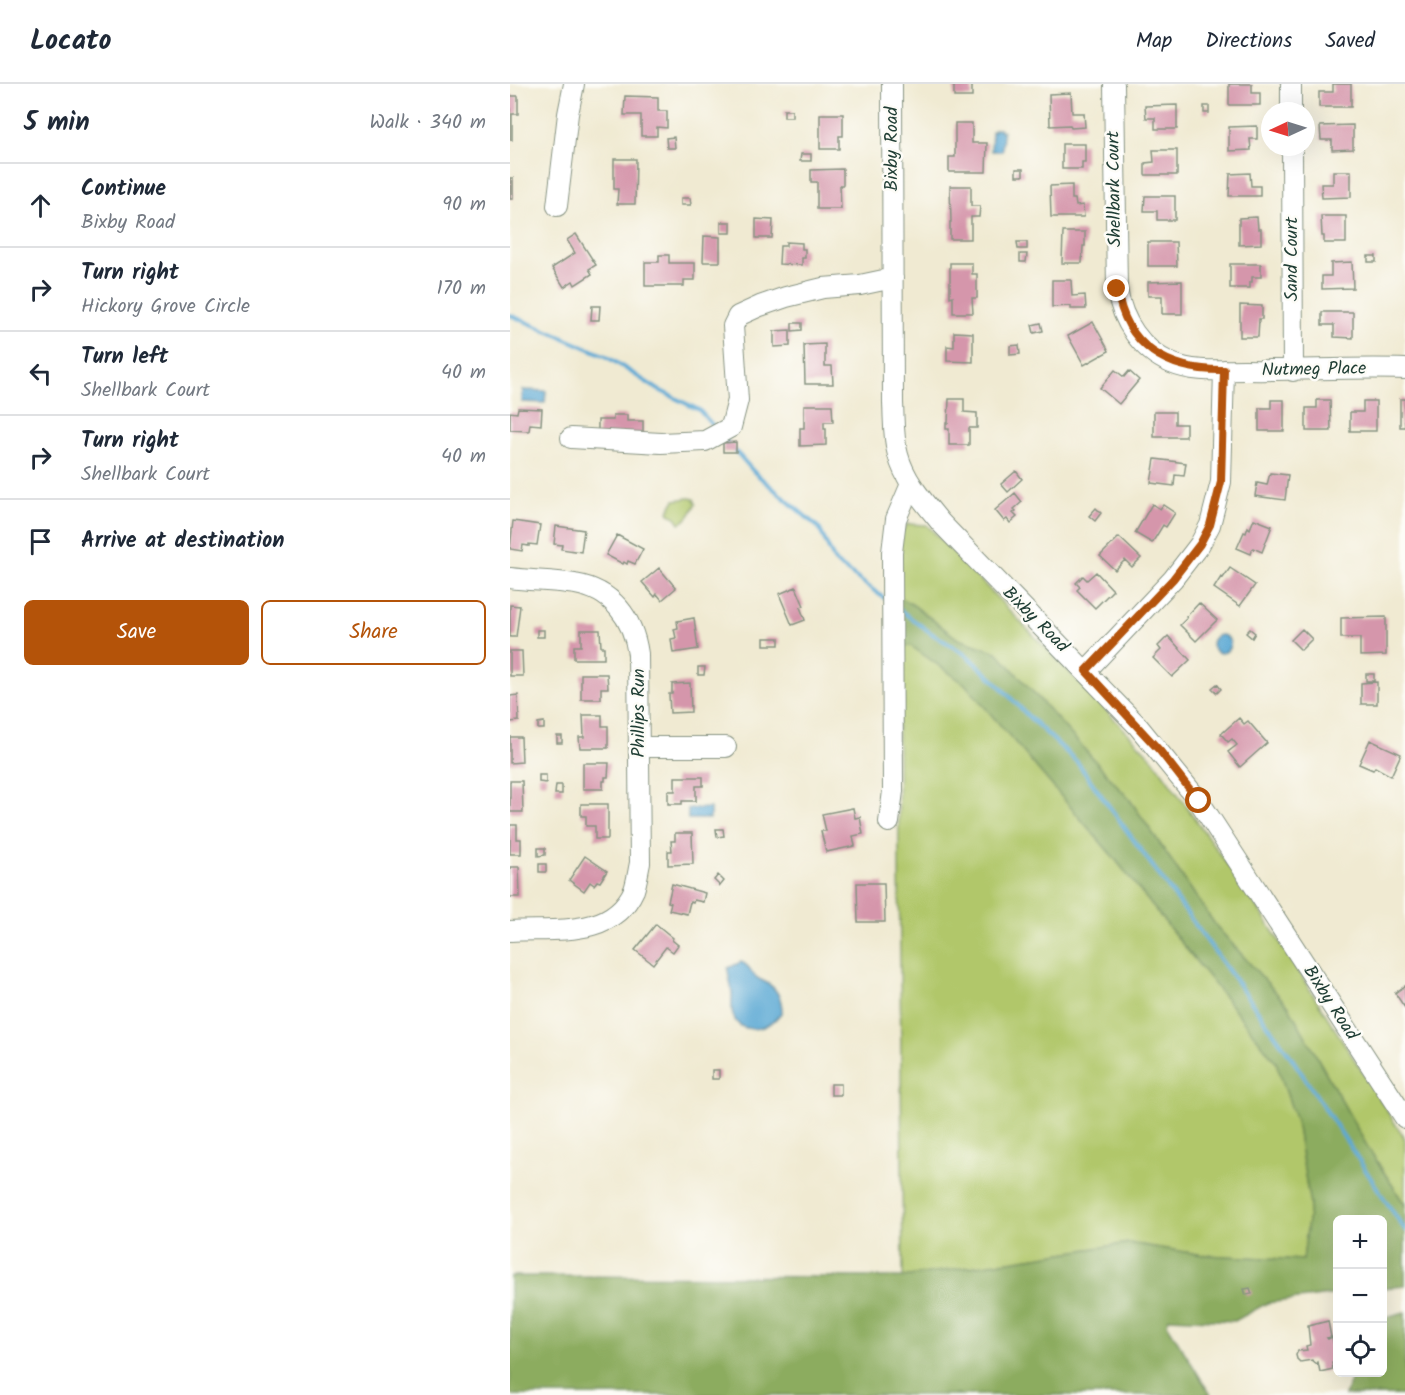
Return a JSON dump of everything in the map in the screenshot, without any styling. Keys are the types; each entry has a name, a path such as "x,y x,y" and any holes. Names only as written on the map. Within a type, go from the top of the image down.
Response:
{"street":[{"path":"557,206 568,114 574,84"},
{"name":"Bixby Road","path":"892,84 893,403 900,464 911,484 941,523 1086,671 1144,734 1199,801 1405,1118"},
{"name":"Shellbark Court","path":"1114,84 1116,279 1122,312 1137,338 1162,358 1191,368 1224,370"},
{"path":"1291,84 1291,102"},
{"name":"Sand Court","path":"1292,156 1293,371"},
{"path":"571,438 660,443 705,441 731,427 738,400 733,326 738,316 786,297 823,288 860,285 893,278"},
{"name":"Nutmeg Place","path":"1224,370 1405,369"},
{"path":"1086,671 1180,570 1200,544 1210,525 1221,482 1224,370"},
{"path":"889,822 893,791 892,552 896,519 911,484"},
{"name":"Phillips Run","path":"510,578 573,583 589,587 611,601 623,613 632,628 638,654 640,863 634,890 626,902 617,913 599,923 584,928 510,931"},
{"path":"639,747 726,747"}],"green space":[{"path":"694,499 696,504 688,518 680,523 668,511 675,500"},
{"path":"907,524 927,525 1153,759 1260,911 1405,1139 1405,1205 1367,1146 1289,1007 1216,926 1130,800 997,653 958,639 913,605 896,596 895,541"},
{"path":"896,596 913,605 958,639 997,652 1130,800 1216,926 1289,1007 1367,1146 1405,1205 1405,1286 1387,1288 1387,1215 1333,1215 1333,1295 1267,1303 1235,1321 1169,1318 1167,1324 1211,1395 510,1395 510,1276 903,1277 1129,1243 1204,1255 1303,1260 1310,1205 1296,1121 1276,1062 1115,859 965,684 911,646 897,646"},
{"path":"897,646 911,646 965,684 1115,859 1276,1062 1296,1121 1310,1205 1303,1260 1204,1255 1129,1243 903,1277"},
{"path":"1405,1312 1405,1395 1345,1395 1352,1377 1387,1377 1387,1317"}],"water":[{"path":"994,129 1003,131 1002,151 991,151"},
{"path":"523,390 546,391 545,403 522,402"},
{"path":"1221,635 1227,638 1230,644 1227,650 1221,653 1215,650 1212,644 1215,638"},
{"path":"710,808 710,819 688,819 688,809"},
{"path":"741,962 757,978 774,988 780,999 782,1012 761,1028 750,1029 739,1025 733,1015 728,968"}],"building":[{"path":"954,84 972,84 972,97 954,97"},
{"path":"1229,84 1252,84 1252,93 1260,93 1260,105 1229,105"},
{"path":"1333,84 1351,84 1351,107 1319,107 1319,92 1333,92"},
{"path":"1071,93 1072,113 1084,113 1085,127 1050,126 1049,94"},
{"path":"510,96 518,96 518,114 512,114 512,140 510,140"},
{"path":"625,96 658,97 658,111 667,111 667,128 657,127 657,136 641,136 641,115 624,115"},
{"path":"1177,105 1177,129 1155,129 1155,118 1146,118 1145,106"},
{"path":"1204,106 1209,106 1209,113 1204,113"},
{"path":"784,110 792,110 792,117 784,117"},
{"path":"820,114 843,114 843,136 839,136 839,149 820,149"},
{"path":"955,123 972,123 972,143 987,143 986,172 949,172 949,157 955,157"},
{"path":"1353,125 1353,149 1332,150 1332,140 1321,140 1320,126"},
{"path":"1257,126 1257,139 1250,139 1251,150 1229,151 1229,127"},
{"path":"674,137 675,148 667,148 666,138"},
{"path":"1062,144 1085,144 1085,162 1082,162 1082,169 1062,169"},
{"path":"1153,150 1177,150 1177,175 1145,175 1145,163 1154,162"},
{"path":"801,154 811,154 811,161 800,161"},
{"path":"614,159 636,159 635,204 617,204 618,189 614,189"},
{"path":"843,169 843,185 840,185 841,209 817,209 817,182 811,182 811,170"},
{"path":"1016,169 1023,169 1023,176 1016,176"},
{"path":"1333,171 1351,171 1351,197 1322,198 1321,184 1333,184"},
{"path":"1250,173 1251,186 1260,186 1260,196 1229,196 1230,174"},
{"path":"510,178 513,178 513,199 510,199"},
{"path":"1072,185 1072,199 1075,199 1076,206 1083,205 1084,217 1051,217 1050,186"},
{"path":"950,186 971,186 971,206 980,206 979,217 971,217 971,239 950,239"},
{"path":"1145,196 1175,196 1175,220 1157,220 1157,211 1144,211"},
{"path":"681,198 690,198 691,205 681,205"},
{"path":"1321,216 1346,216 1346,243 1324,243"},
{"path":"1257,217 1258,229 1261,229 1261,244 1239,245 1239,218"},
{"path":"756,219 773,220 772,238 756,238"},
{"path":"721,222 731,222 731,233 721,233"},
{"path":"1063,232 1085,232 1082,263 1062,263"},
{"path":"576,234 596,265 589,269 592,274 575,285 573,281 564,287 552,268 575,253 567,240"},
{"path":"704,236 720,237 720,262 703,262"},
{"path":"786,242 802,243 805,258 802,258 802,265 779,264 780,246 786,246"},
{"path":"1017,242 1027,242 1027,249 1018,249"},
{"path":"1148,242 1176,242 1177,266 1148,266"},
{"path":"1020,254 1027,254 1026,262 1020,262"},
{"path":"659,255 669,255 669,263 695,263 695,280 684,280 684,286 645,286 645,262 659,262"},
{"path":"1368,256 1376,256 1376,262 1368,262"},
{"path":"1352,262 1353,288 1322,289 1322,276 1331,276 1331,263"},
{"path":"950,263 972,263 972,274 977,274 977,298 972,298 973,313 953,313 953,296 950,297"},
{"path":"1230,264 1261,264 1261,277 1252,277 1250,288 1230,288"},
{"path":"1052,280 1071,280 1072,296 1085,295 1086,309 1071,309 1071,306 1052,307"},
{"path":"1182,281 1182,314 1162,314 1162,296 1148,296 1148,282"},
{"path":"1240,305 1262,306 1258,337 1240,337"},
{"path":"592,306 600,306 599,320 591,320"},
{"path":"1322,312 1353,312 1353,338 1334,337 1334,325 1322,325"},
{"path":"1093,322 1109,351 1084,365 1068,336"},
{"path":"792,323 802,323 802,330 792,331"},
{"path":"1041,323 1043,331 1034,333 1032,325"},
{"path":"790,330 790,346 774,347 774,331"},
{"path":"954,332 973,333 973,362 947,361 947,346 954,347"},
{"path":"825,344 825,366 832,366 833,384 805,384 804,345"},
{"path":"1019,345 1020,354 1010,355 1010,346"},
{"path":"1115,370 1124,377 1129,371 1139,380 1119,404 1100,388"},
{"path":"949,399 964,399 964,412 977,413 977,428 969,428 969,445 949,445 949,429 946,429 946,423 948,423"},
{"path":"1400,399 1405,399 1405,427 1400,427"},
{"path":"1271,400 1284,400 1284,431 1259,431 1259,408 1271,408"},
{"path":"1317,400 1330,400 1331,431 1306,431 1306,408 1317,408"},
{"path":"1363,401 1376,401 1376,431 1350,431 1350,412 1363,412"},
{"path":"804,405 832,405 833,422 824,422 826,445 800,446 800,428 804,428"},
{"path":"518,408 542,409 541,425 530,424 529,431 510,430 510,412 517,413"},
{"path":"1154,412 1175,412 1175,424 1186,424 1186,437 1154,437"},
{"path":"613,415 627,415 627,421 643,421 643,437 598,437 598,420 613,420"},
{"path":"736,442 736,452 723,452 723,443"},
{"path":"1155,459 1186,463 1184,476 1175,475 1174,486 1151,483"},
{"path":"1016,471 1022,479 1008,492 1001,484"},
{"path":"1270,473 1288,475 1285,500 1255,496 1257,483 1267,485"},
{"path":"1015,493 1022,502 1014,509 1016,511 1013,513 1017,517 1010,523 1007,519 1004,521 995,510"},
{"path":"1152,504 1160,509 1163,505 1175,513 1166,527 1163,525 1152,543 1135,533"},
{"path":"1096,508 1101,513 1095,521 1089,516"},
{"path":"1254,519 1272,526 1262,552 1253,548 1251,554 1237,548 1244,532 1246,533 1248,527 1250,529"},
{"path":"513,521 540,525 537,545 523,545 522,551 510,549"},
{"path":"556,526 584,530 581,552 561,549 562,545 554,544"},
{"path":"617,535 643,549 635,564 628,561 627,564 624,562 623,564 606,555"},
{"path":"1119,537 1141,558 1132,567 1125,560 1115,570 1100,556"},
{"path":"659,568 676,588 662,600 657,594 655,597 642,582"},
{"path":"1230,568 1255,585 1240,606 1214,588"},
{"path":"1096,572 1113,590 1095,608 1077,590 1080,587 1076,583 1083,576 1087,580"},
{"path":"796,587 804,606 800,607 805,620 792,625 779,594"},
{"path":"1199,603 1217,620 1196,641 1180,625"},
{"path":"510,605 520,606 516,637 510,637"},
{"path":"1386,617 1386,655 1360,656 1360,638 1341,638 1341,618"},
{"path":"694,618 698,649 673,653 671,639 676,638 674,629 678,628 677,621"},
{"path":"1250,629 1255,633 1252,638 1246,633"},
{"path":"1302,629 1312,639 1301,650 1291,640"},
{"path":"537,630 544,630 544,637 537,637"},
{"path":"581,630 600,630 604,659 574,659 574,646 581,646"},
{"path":"1168,636 1190,660 1172,677 1153,658 1161,650 1158,646"},
{"path":"764,638 779,638 779,645 764,645"},
{"path":"510,651 522,651 523,676 510,676"},
{"path":"698,667 705,667 704,675 698,675"},
{"path":"581,674 607,674 608,688 601,688 601,699 581,699"},
{"path":"1366,674 1374,674 1374,681 1366,681"},
{"path":"1377,682 1377,704 1361,704 1361,683"},
{"path":"690,683 691,712 670,713 669,694 672,694 672,684"},
{"path":"1217,684 1221,689 1217,693 1212,688"},
{"path":"518,695 519,721 510,722 510,696"},
{"path":"583,715 602,715 602,726 608,726 608,748 580,748 579,737 584,737"},
{"path":"1239,718 1244,724 1248,721 1267,743 1240,767 1228,752 1237,745 1232,739 1228,742 1221,734"},
{"path":"544,722 544,729 538,729 538,723"},
{"path":"557,736 562,736 562,743 557,743"},
{"path":"510,737 521,737 522,762 510,763"},
{"path":"1370,740 1401,754 1391,776 1375,767 1373,770 1359,764"},
{"path":"583,763 609,763 608,777 605,777 603,781 603,789 583,789"},
{"path":"539,775 546,775 546,783 539,782"},
{"path":"675,777 703,777 703,786 696,786 696,801 668,804 668,791 675,791"},
{"path":"510,781 522,781 523,812 510,812"},
{"path":"556,785 562,785 562,794 555,794"},
{"path":"581,804 608,804 608,839 595,839 595,826 586,826 586,816 581,816"},
{"path":"853,808 855,818 860,817 863,834 853,836 855,846 826,852 821,831 826,831 822,814"},
{"path":"510,825 517,825 517,839 521,839 521,854 510,854"},
{"path":"716,829 723,829 724,836 717,837"},
{"path":"675,833 692,833 693,864 668,865 668,851 672,851 671,841 675,841"},
{"path":"538,848 545,848 545,855 538,856"},
{"path":"585,856 607,871 600,882 597,881 594,885 590,882 584,891 569,880"},
{"path":"539,864 546,864 546,872 539,872"},
{"path":"510,867 519,867 520,897 510,897"},
{"path":"718,875 724,881 720,886 714,880"},
{"path":"857,883 884,883 885,922 858,922"},
{"path":"672,884 705,893 703,902 694,900 693,903 690,902 687,914 669,910 671,903 668,902"},
{"path":"656,924 678,945 673,952 666,947 653,964 635,950"},
{"path":"1405,986 1405,1008 1395,993"},
{"path":"712,1070 719,1070 719,1079 712,1079"},
{"path":"831,1084 841,1084 841,1095 831,1095"},
{"path":"1250,1288 1252,1294 1246,1295 1244,1289"},
{"path":"1328,1321 1331,1337 1327,1338 1332,1337 1333,1341 1333,1369 1320,1372 1318,1362 1317,1364 1312,1360 1300,1362 1297,1359 1298,1351 1307,1350 1306,1346 1310,1345 1308,1326"}],"waterway":[{"path":"510,315 606,356 657,389 699,410 715,428"},
{"path":"724,438 754,472 819,528 835,562 884,598"},
{"path":"900,610 965,654 1077,762 1289,1054 1405,1230"}],"route":[{"path":"1117,289 1122,312 1137,338 1149,349 1162,358 1185,367 1198,370 1224,370 1221,482 1210,525 1200,544 1173,579 1086,671 1160,751 1199,801"}]}
